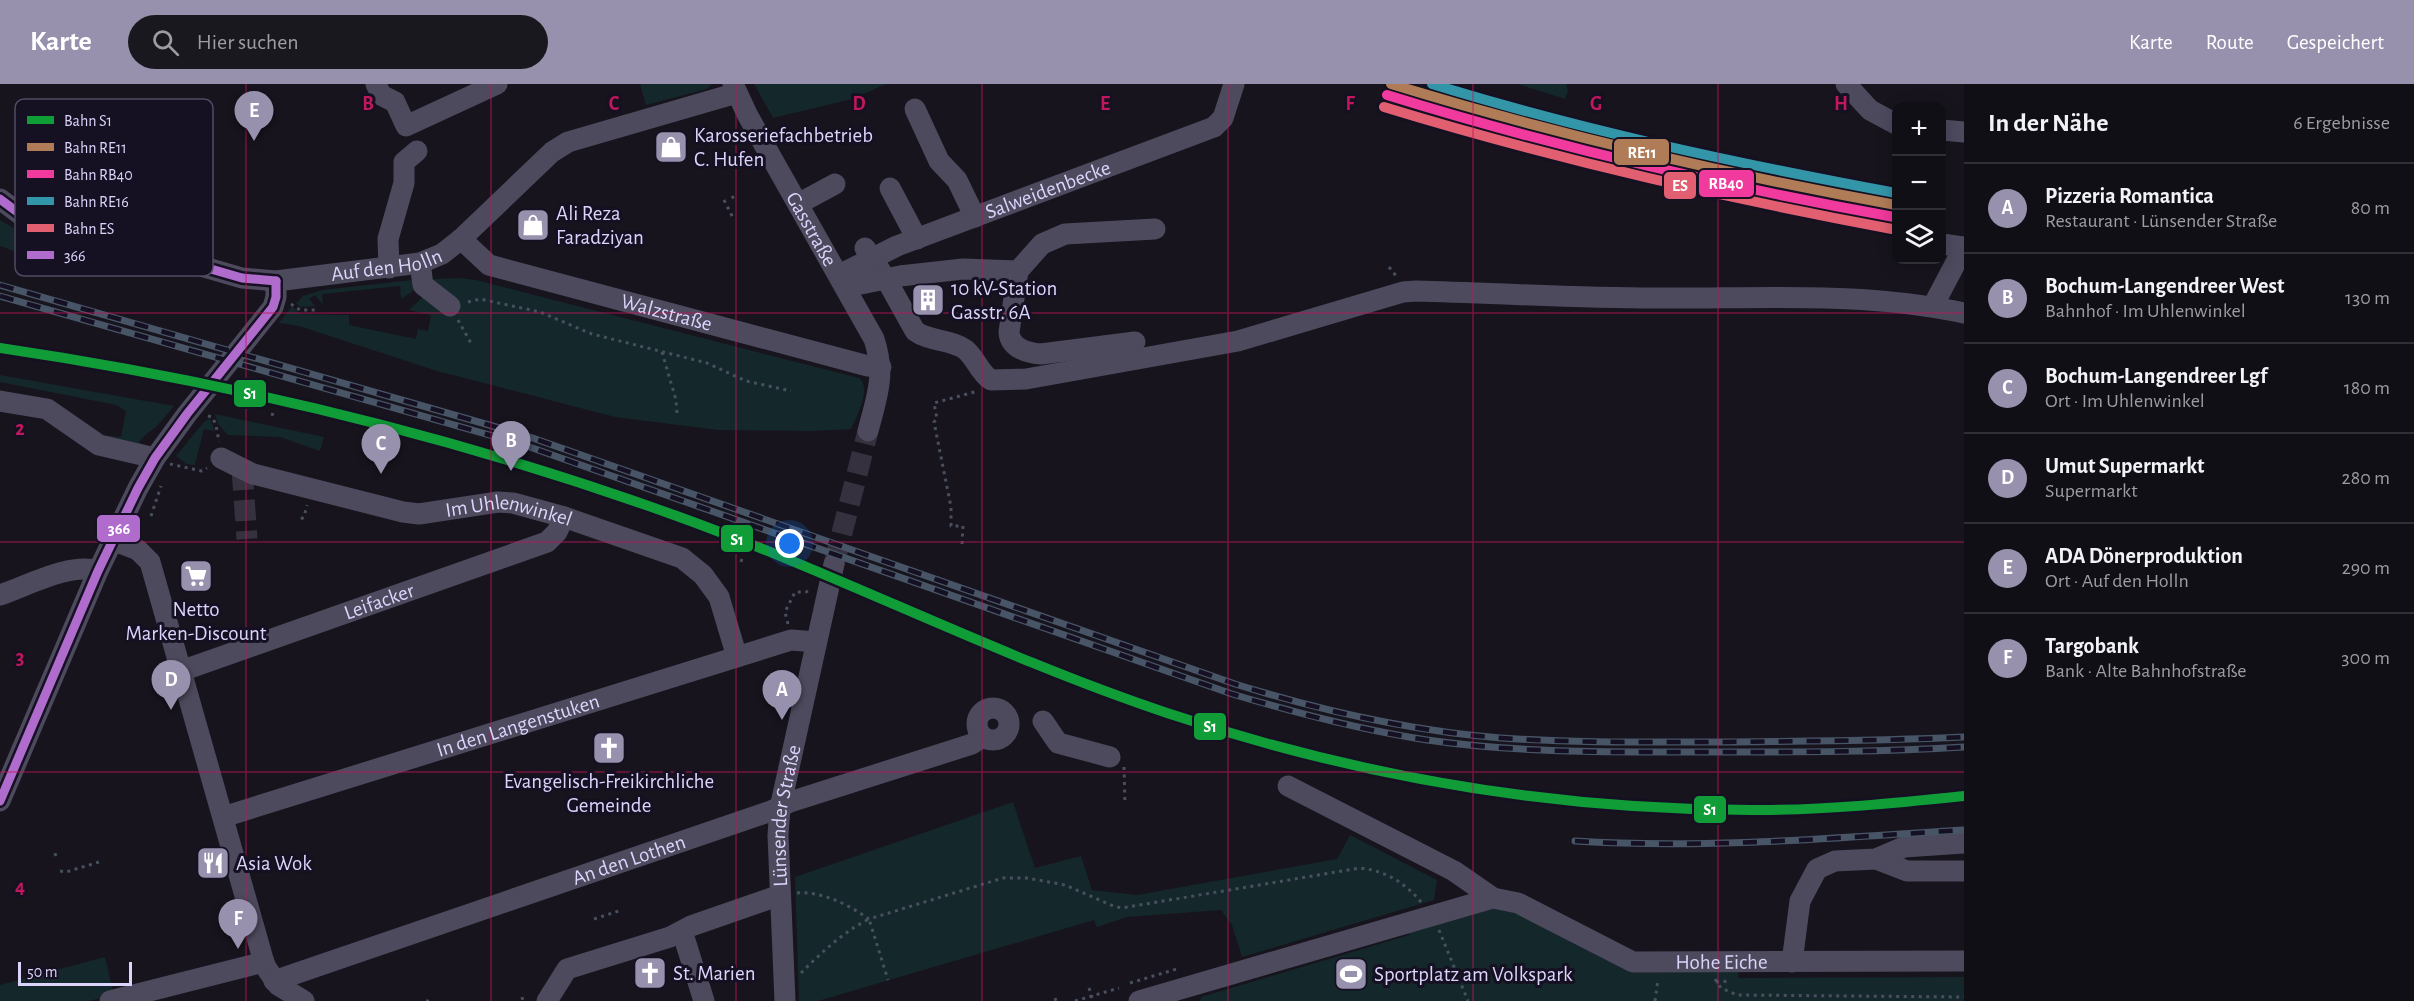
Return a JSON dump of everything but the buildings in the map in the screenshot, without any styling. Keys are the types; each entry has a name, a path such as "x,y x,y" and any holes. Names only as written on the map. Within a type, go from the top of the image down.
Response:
{"street":[{"path":"376,84 381,95 395,102 406,126 497,84"},
{"name":"Salweidenbecke","path":"842,281 868,253 917,239 1214,127 1223,118 1234,84"},
{"path":"1846,84 1870,110 1892,122"},
{"name":"Gasstraße","path":"735,89 874,339 881,367"},
{"name":"Auf den Holln","path":"213,270 242,278 276,281 420,263 442,254 461,239 552,152 568,142 735,89"},
{"path":"915,109 939,161 957,180 975,217"},
{"path":"1946,130 1964,132"},
{"path":"390,268 388,239 404,183 404,162 417,151"},
{"path":"798,204 835,184"},
{"path":"890,188 917,239"},
{"name":"Auf den Holln","path":"0,199 15,210"},
{"path":"1135,342 1041,354 1030,353 1015,345 1009,332 1018,271 1042,244 1065,234 1155,229"},
{"name":"Walzstraße","path":"461,239 489,265 868,366 881,367"},
{"path":"1933,306 1964,247 1946,245"},
{"path":"868,253 886,279 915,331 922,336 966,350 991,380 1026,379 1239,341 1403,292 1416,291 1651,298 1819,298 1933,306 1964,313"},
{"path":"420,263 423,285 450,306"},
{"path":"842,281 886,279 963,269 1018,271"},
{"path":"0,801 127,508 162,467 197,402 273,307 276,297 276,281"},
{"path":"868,431 880,381 881,367"},
{"path":"0,401 47,409 99,445 162,467"},
{"name":"Im Uhlenwinkel","path":"221,458 253,474 403,512 419,514 498,502 513,503 564,517 682,558 703,575 719,597 737,657"},
{"name":"Leifacker","path":"181,670 547,542 557,532 564,517"},
{"path":"112,540 138,550 150,562 264,962 278,986 304,1001"},
{"name":"Lünsender Straße","path":"784,991 778,835 780,808 834,564"},
{"path":"0,595 68,570 91,568 98,571"},
{"name":"In den Langenstuken","path":"223,817 790,640 816,642"},
{"path":"982,737 976,726 979,715 988,708 1000,709 1008,717 1008,732 1046,721 1058,743 1110,757"},
{"name":"An den Lothen","path":"274,981 780,808 790,802 972,744 982,737 993,741 1004,737 1008,732"},
{"name":"Hohe Eiche","path":"1288,786 1454,871 1493,898 1518,903 1633,962 1964,961"},
{"path":"1792,962 1800,901 1817,869 1835,861 1876,859 1904,847 1964,843"},
{"path":"1876,859 1907,871 1964,871"},
{"path":"547,1001 567,969 670,937 780,895"},
{"name":"Hohe Eiche","path":"1134,992 1493,898"},
{"path":"682,931 704,1001"},
{"path":"111,1001 264,962"}],"path":[{"path":"732,196 735,201"},
{"path":"724,200 734,220"},
{"path":"472,345 450,306 480,299 540,312 592,334 707,363 746,381 791,391"},
{"path":"294,305 300,310 317,310"},
{"path":"662,352 676,400 677,413"},
{"path":"962,544 963,526 951,526 951,507 933,422 937,419 934,403 975,393 991,380"},
{"path":"212,417 216,425"},
{"path":"179,460 184,468"},
{"path":"151,516 162,467 172,464 202,471"},
{"path":"746,548 750,550"},
{"path":"790,640 786,612 789,602 795,592 806,592 813,588"},
{"path":"1110,757 1123,761 1125,804"},
{"path":"54,855 60,853"},
{"path":"60,871 66,872 99,862"},
{"path":"784,991 821,952 858,924 1003,878 1027,878 1065,885 1122,908 1360,868 1374,870 1395,878 1411,890 1432,915 1468,1001"},
{"path":"780,895 802,893 832,899 851,907 869,919 888,980"},
{"path":"594,919 622,910"},
{"path":"1655,1001 1658,963"},
{"path":"1134,992 1180,968"},
{"path":"1715,977 1720,988 1737,995 1964,998"},
{"path":"1089,988 1093,1001"},
{"path":"1075,1001 1119,988"},
{"path":"426,1001 432,1001"}],"green space":[{"path":"640,84 712,84 707,89 646,105"},
{"path":"754,84 886,84 852,99 773,118"},
{"path":"1518,84 1566,84 1568,91 1565,99"},
{"path":"0,220 15,229 15,252 0,246"},
{"path":"434,279 476,280 859,378 864,388 862,402 851,429 718,430 615,417 437,371 299,326 279,323 292,306 300,314 349,315 349,325 416,339 418,329 428,331 431,315 409,310 434,286"},
{"path":"412,280 413,291 401,299 400,286 322,294 323,305 315,295 309,299 315,306 300,307 296,303 303,296 322,290"},
{"path":"0,375 174,406 139,442 143,445 100,435 121,437 126,411 116,405 0,382"},
{"path":"215,414 324,437 320,451 280,437 228,435 218,424"},
{"path":"210,419 215,431 204,429 195,465 186,464 176,456 204,422"},
{"path":"1013,802 1035,868 1081,856 1092,890 1137,895 1337,859 1350,835 1437,880 1434,900 1242,957 1232,925 1221,910 1127,917 1097,927 1094,920 818,1001 799,1001 795,877"},
{"path":"1488,907 1515,912 1623,967 1738,971 1738,978 1964,977 1964,1001 1200,1001 1201,997 1409,935 1408,931"},
{"path":"105,957 114,995 89,1001 0,1001 0,985"}],"tunnel":[{"path":"834,564 868,431"},
{"path":"242,469 247,539"}],"railway":[{"path":"0,285 524,435 1235,684 1334,711 1400,725 1467,735 1529,740 1724,742 1964,737"},
{"path":"0,296 521,444 1232,694 1353,726 1464,745 1575,751 1813,752 1964,747"},
{"path":"1575,841 1721,843 1964,830"}],"rail line":[{"name":"RE11","path":"1391,84 1579,137 1705,167 1892,204"},
{"name":"RE16","path":"1432,84 1547,117 1663,145 1892,192"},
{"name":"RB40","path":"1387,95 1513,132 1639,164 1892,217"},
{"name":"ES","path":"1384,107 1573,160 1764,204 1892,229"},
{"name":"S1","path":"0,348 172,377 257,395 425,436 509,460 736,538 981,642 1104,691 1239,736 1386,772 1534,797 1684,809 1811,809 1964,796"}],"transit line":[{"name":"366","path":"0,199 15,210"},
{"name":"366","path":"213,270 242,278 276,281"},
{"name":"366","path":"0,801 98,571 138,488 155,458 187,414 273,307 276,297 276,281"}],"place":[{"name":"ADA Dönerproduktion","path":"254,141"},
{"name":"Karosseriefachbetrieb C. Hufen","path":"671,147"},
{"name":"Ali Reza Faradziyan","path":"533,225"},
{"name":"10 kV-Station Gasstr. 6A","path":"928,300"},
{"name":"Bochum-Langendreer West","path":"511,471"},
{"name":"Bochum-Langendreer Lgf","path":"381,474"},
{"name":"Netto Marken-Discount","path":"196,576"},
{"name":"Umut Supermarkt","path":"171,710"},
{"name":"Pizzeria Romantica","path":"782,720"},
{"name":"Evangelisch-Freikirchliche Gemeinde","path":"609,748"},
{"name":"Asia Wok","path":"213,863"},
{"name":"Targobank","path":"238,949"},
{"name":"St. Marien","path":"650,973"},
{"name":"Sportplatz am Volkspark","path":"1351,974"}]}
